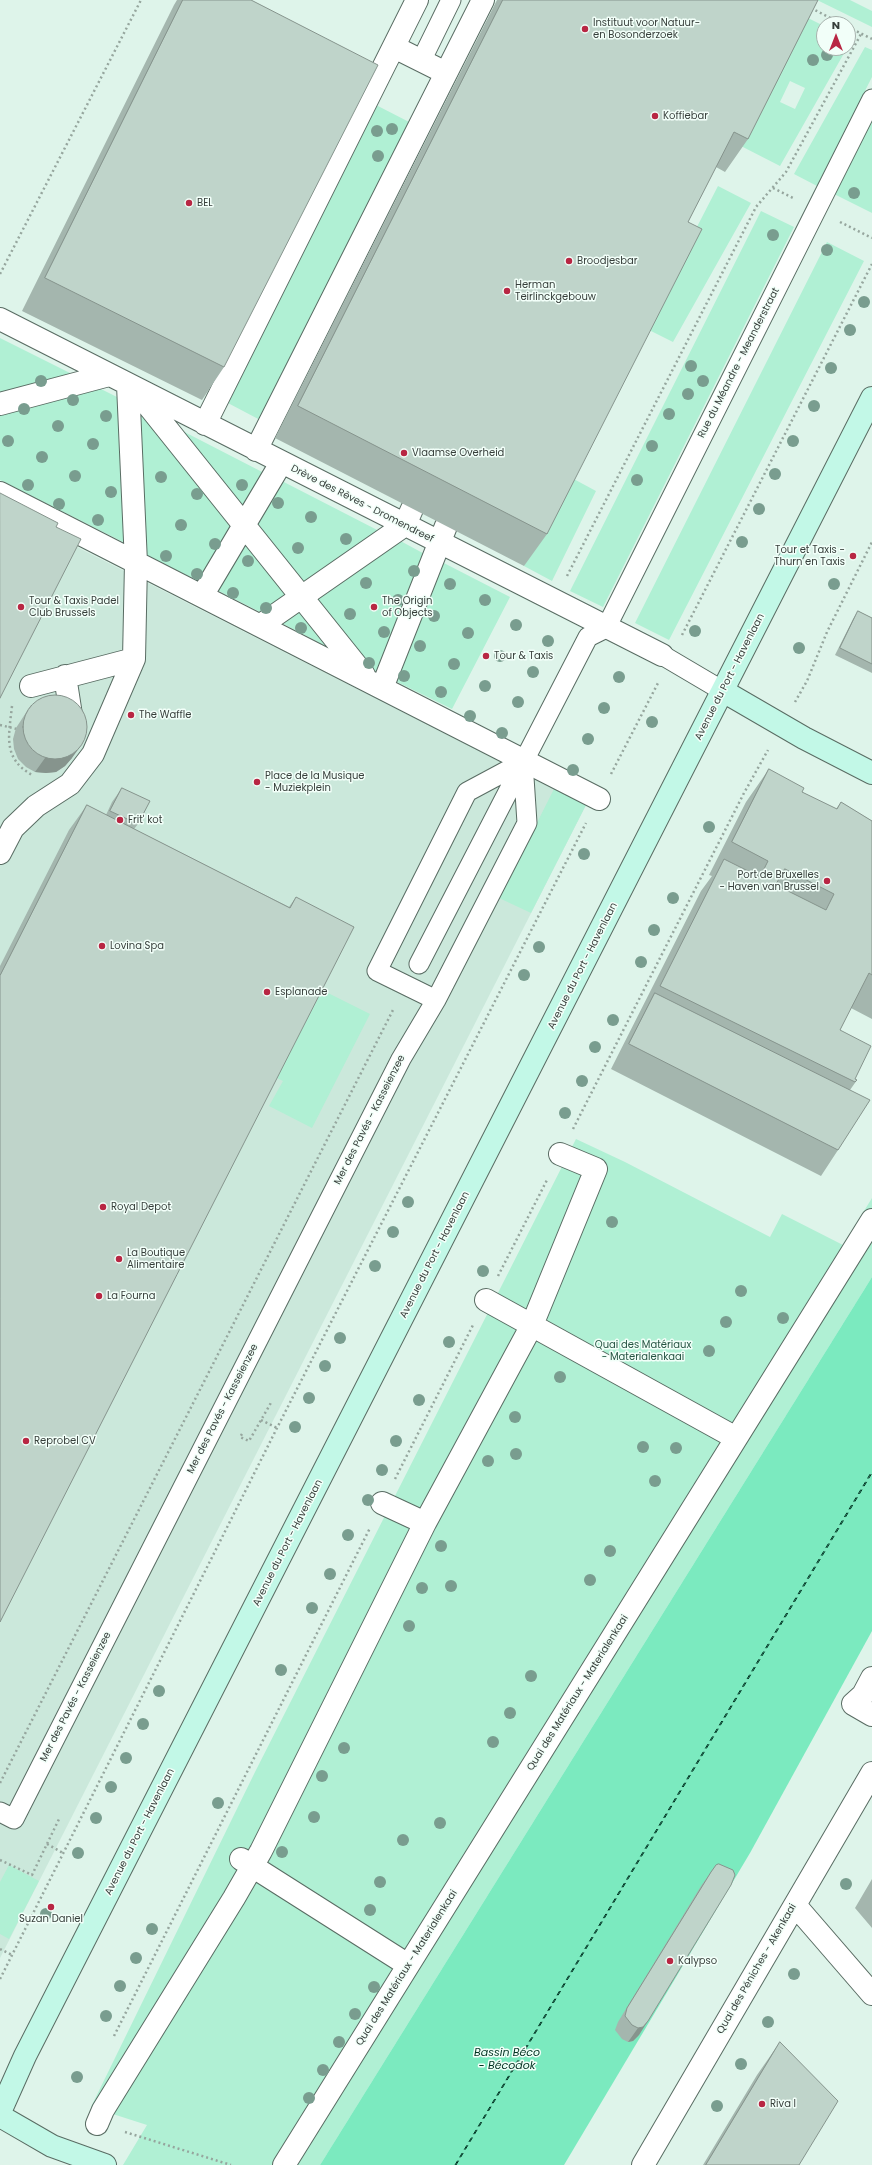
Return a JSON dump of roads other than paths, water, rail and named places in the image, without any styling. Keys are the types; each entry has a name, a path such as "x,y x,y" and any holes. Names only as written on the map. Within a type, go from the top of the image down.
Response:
{"street":[{"path":"205,424 417,0"},
{"path":"256,450 483,0"},
{"path":"394,46 446,73"},
{"name":"Drève des Rêves - Dromendreef","path":"0,320 281,463 408,517 443,535 554,602 666,658"},
{"path":"0,404 124,382"},
{"path":"124,382 375,684"},
{"path":"0,853 14,828 36,806 70,784 92,754 134,659 136,562 124,382"},
{"name":"Avenue du Port - Havenlaan","path":"0,2112 29,2049 872,398"},
{"path":"202,596 281,463"},
{"path":"0,493 261,625 523,762 599,799"},
{"path":"261,625 302,597 408,517"},
{"path":"57,546 66,527"},
{"path":"375,684 443,535"},
{"path":"31,686 66,699 134,659"},
{"path":"723,691 782,725 872,773"},
{"path":"97,2124 103,2110 247,1863 532,1325 596,1169 560,1154"},
{"name":"Quai des Matériaux - Materialenkaai","path":"284,2165 872,1220"},
{"path":"486,1300 736,1438"},
{"path":"382,1503 426,1523"},
{"path":"872,1678 863,1695 853,1704 872,1715"},
{"name":"Quai des Péniches - Akenkaai","path":"643,2165 872,1773"},
{"path":"247,1863 408,1965"},
{"path":"795,1905 872,1994"},
{"path":"0,2116 52,2146 105,2165"}],"lane":[{"path":"425,53 451,0"},
{"name":"Rue du Méandre - Meanderstraat","path":"606,628 872,99"},
{"path":"419,964 588,637 606,628"},
{"name":"Drève des Rêves - Dromendreef","path":"666,658 723,691"},
{"path":"436,1000 376,971 467,792 523,762"},
{"name":"Mer des Pavés - Kasseienzee","path":"7,1816 395,1072 436,1000 527,823 523,762"}],"water":[{"name":"Bassin Béco - Bécodok","path":"872,1277 872,1631 750,1853 564,2165 320,2165"}],"place":[{"name":"Instituut voor Natuur- en Bosonderzoek","path":"585,29"},
{"name":"Koffiebar","path":"655,116"},
{"name":"BEL","path":"189,203"},
{"name":"Broodjesbar","path":"569,261"},
{"name":"Herman Teirlinckgebouw","path":"507,291"},
{"name":"Vlaamse Overheid","path":"404,453"},
{"name":"Tour et Taxis - Thurn en Taxis","path":"853,556"},
{"name":"Tour & Taxis Padel Club Brussels","path":"21,607"},
{"name":"The Origin of Objects","path":"374,607"},
{"name":"Tour & Taxis","path":"486,656"},
{"name":"The Waffle","path":"131,715"},
{"name":"Place de la Musique - Muziekplein","path":"257,782"},
{"name":"Frit' kot","path":"120,820"},
{"name":"Port de Bruxelles - Haven van Brussel","path":"827,881"},
{"name":"Lovina Spa","path":"102,946"},
{"name":"Esplanade","path":"267,992"},
{"name":"Royal Depot","path":"103,1207"},
{"name":"La Boutique Alimentaire","path":"119,1259"},
{"name":"La Fourna","path":"99,1296"},
{"name":"Reprobel CV","path":"26,1441"},
{"name":"Suzan Daniel","path":"51,1907"},
{"name":"Kalypso","path":"670,1961"},
{"name":"Riva I","path":"762,2104"}]}
